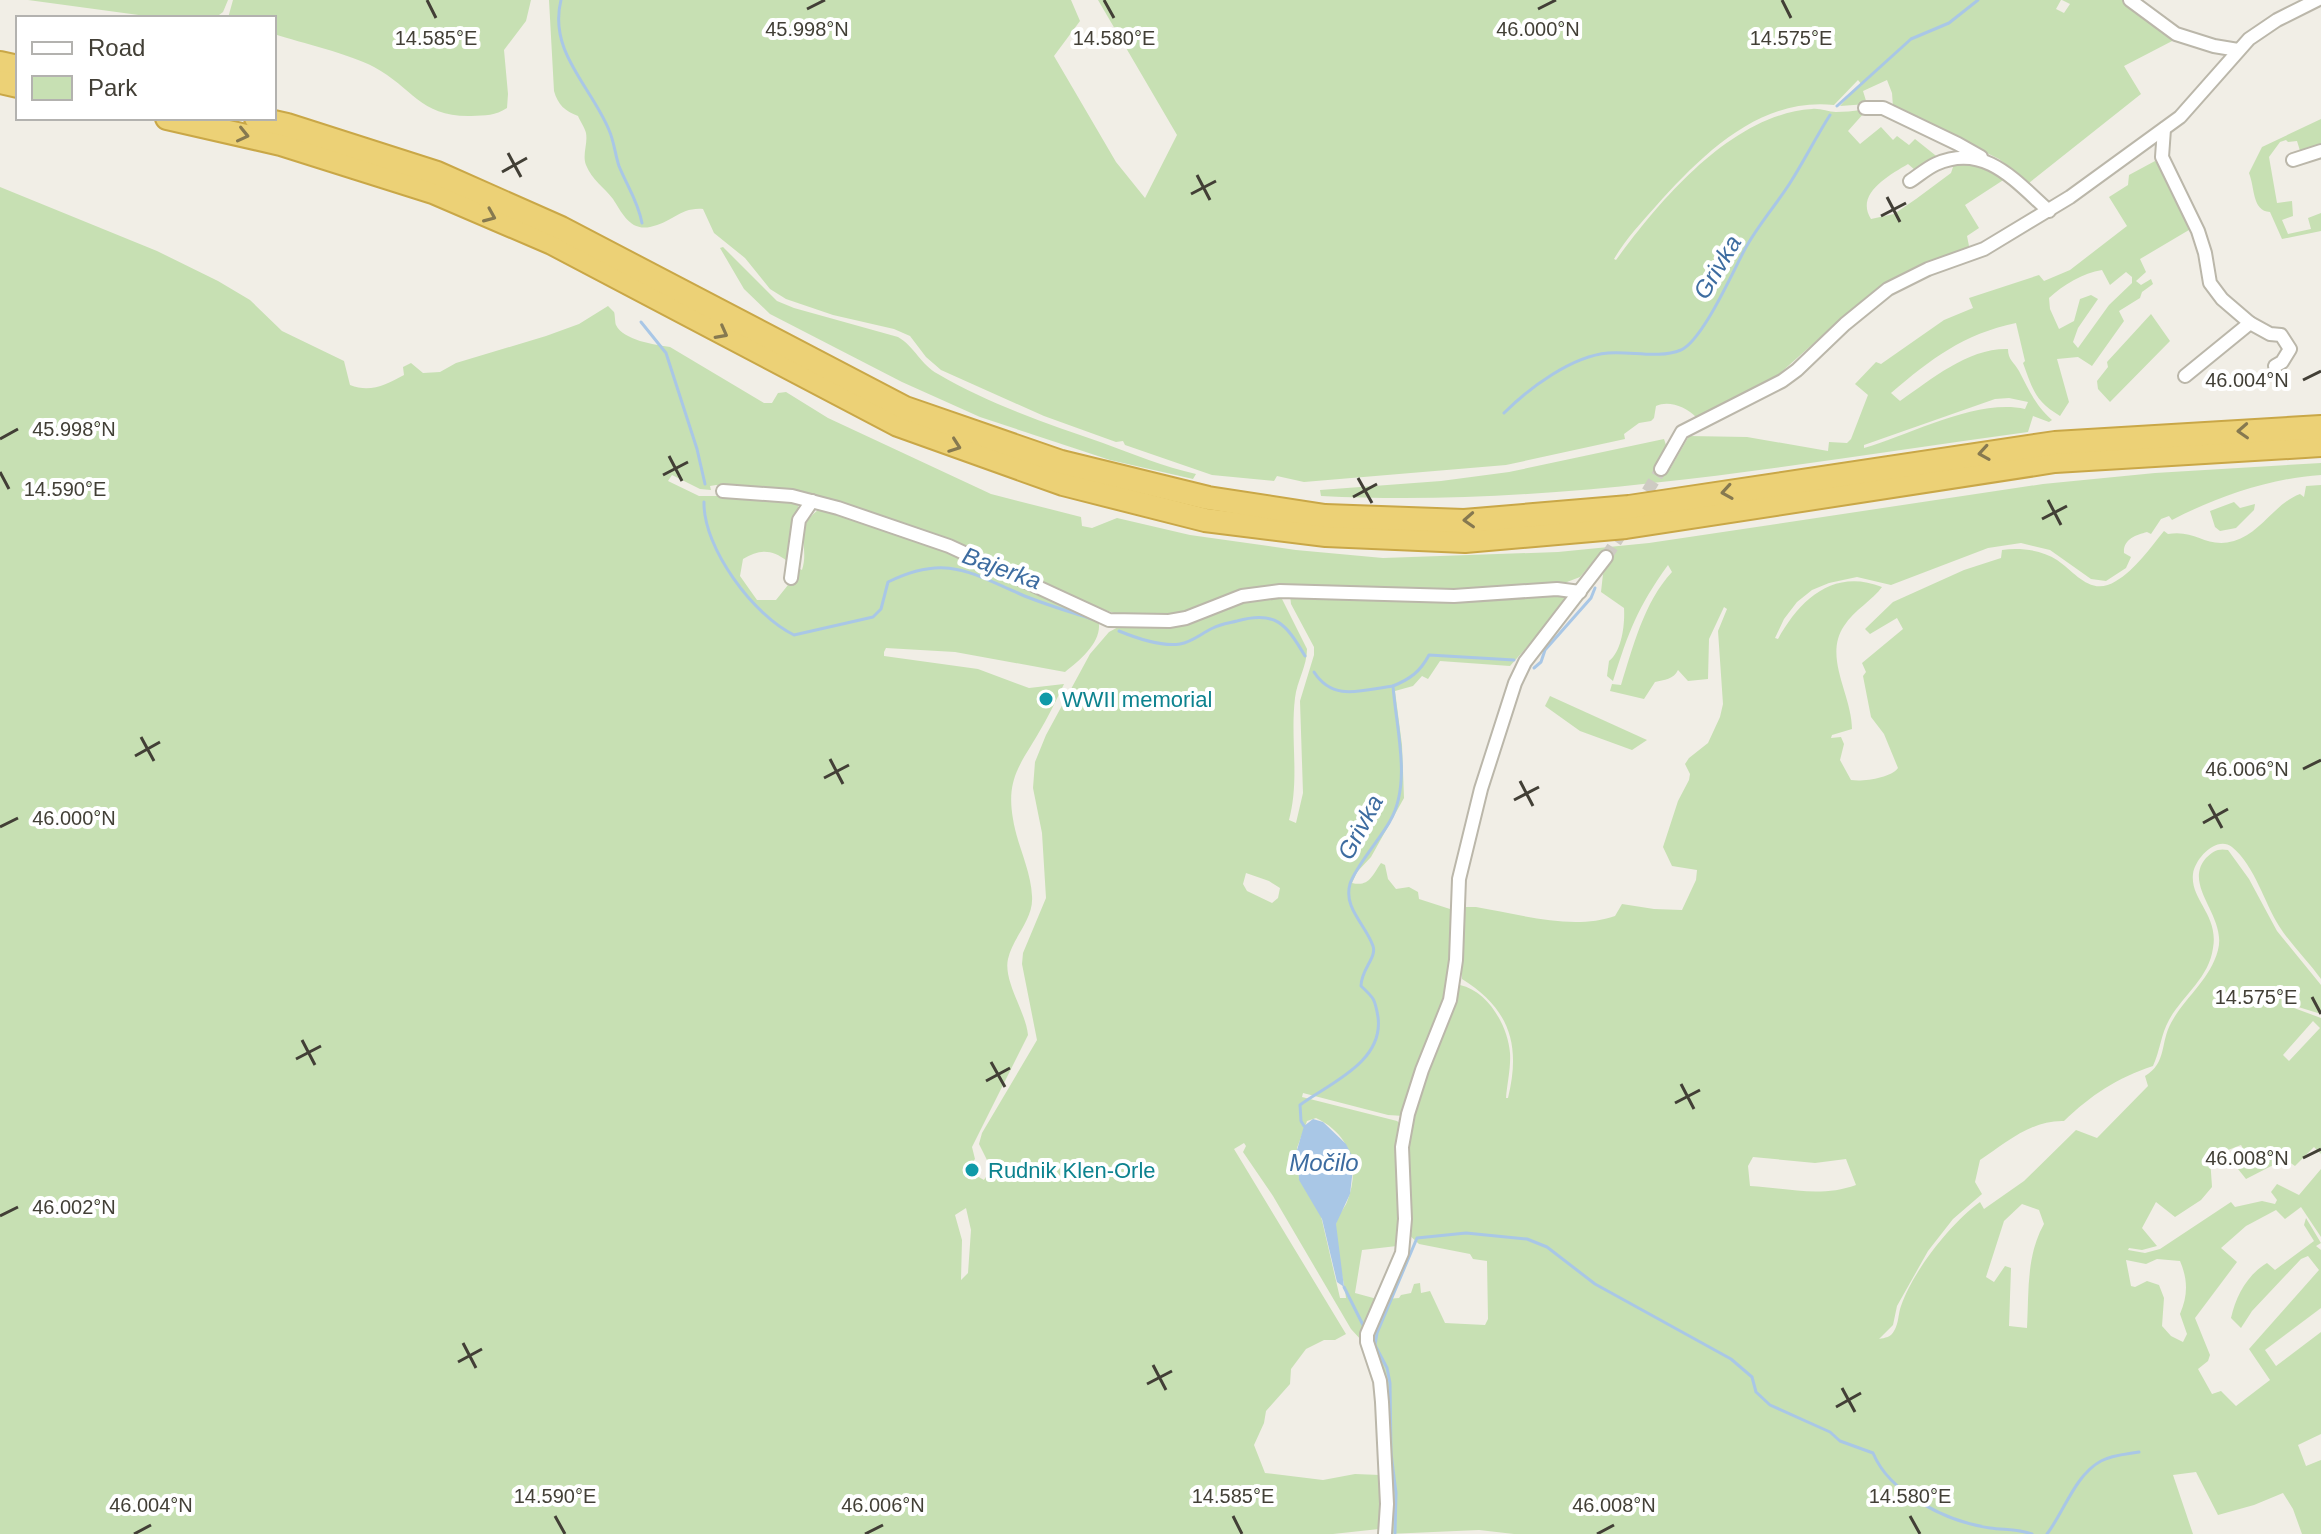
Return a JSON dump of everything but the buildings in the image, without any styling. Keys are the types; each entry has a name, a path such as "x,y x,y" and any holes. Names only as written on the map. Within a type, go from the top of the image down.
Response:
{"highway":[{"path":"176,120 281,144 433,192 552,243 898,425 1063,484 1205,520 1326,535 1465,541 1626,527 2055,461 2321,445"},
{"path":"265,120 437,173 561,228 905,408 1061,462 1208,498 1325,516 1464,521 1629,507 2055,443 2321,427"}],"street":[{"path":"2130,0 2176,34 2238,50"},
{"path":"1661,469 1682,432 1782,381 1888,289 1928,269 1984,249 2049,211 2193,105 2238,50 2262,29 2317,0"},
{"path":"1865,108 1883,108 1958,144 1998,167 2049,211"},
{"path":"2164,129 2162,157 2198,231 2210,283 2222,299 2250,323 2270,334 2281,335 2290,349 2282,362 2275,366"},
{"path":"2293,160 2321,151"},
{"path":"1910,181 1936,164 1984,159"},
{"path":"2185,376 2250,323"},
{"path":"723,491 792,496 949,546 1109,620 1169,621 1186,618 1242,596 1280,591 1454,596 1557,589 1580,592"},
{"path":"791,578 799,520 812,501"},
{"path":"1385,1534 1387,1504 1381,1391 1377,1367 1367,1342 1404,1243 1402,1147 1408,1114 1422,1070 1450,1000 1455,969 1459,879 1481,789 1508,702 1525,662 1606,557"}],"green space":[{"path":"28,0 228,0 218,16 146,16"},
{"path":"233,0 531,0 526,21 504,50 507,108 494,114 471,116 440,112 428,106 364,62 276,35 276,16 229,16"},
{"path":"549,0 1071,0 1080,21 1054,56 1116,162 1145,198 1177,135 1098,0 2061,0 2056,9 2064,13 2070,4 2062,0 2125,0 2176,39 2124,66 2141,94 2029,183 1999,159 1893,107 1887,80 1863,91 1867,104 1840,106 1862,85 1858,80 1834,105 1807,105 1781,110 1734,133 1713,150 1656,206 1614,259 1700,164 1726,143 1782,114 1812,109 1836,112 1861,110 1864,113 1848,131 1860,144 1881,127 1893,140 1897,136 1909,145 1915,139 1940,159 1915,170 1908,164 1883,180 1867,202 1871,219 1894,214 1916,199 1951,173 1955,161 1977,159 2011,175 1965,205 1979,228 1967,236 1967,251 1909,271 1890,281 1769,383 1696,417 1677,406 1661,404 1656,406 1651,421 1639,423 1624,434 1625,439 1506,465 1304,482 1277,476 1274,481 1212,475 1125,445 1123,441 1116,442 1044,416 941,370 910,336 894,329 833,315 786,299 770,289 745,258 714,233 703,209 688,210 650,227 632,224 589,170 585,161 585,129 578,116 563,107 554,91"},
{"path":"2321,119 2321,147 2301,154 2297,141 2286,140 2280,142 2269,157 2277,203 2292,201 2293,216 2282,220 2288,234 2311,229 2308,218 2321,213 2321,231 2282,239 2270,212 2264,211 2257,203 2249,173 2262,147"},
{"path":"2155,161 2165,173 2194,227 2140,259 2146,272 2136,281 2141,285 2151,279 2153,284 2142,292 2140,298 2119,311 2124,321 2092,366 2078,357 2057,359 2069,402 2060,416 2040,400 2033,388 2023,363 2016,323 1980,334 1949,349 1891,393 1900,401 1965,359 1993,350 2008,349 2033,397 2052,420 2049,422 2033,416 2028,432 1764,469 1588,489 1500,496 1321,496 1320,490 1441,481 1509,472 1664,439 1667,448 1657,464 1670,469 1689,436 1747,437 1828,451 1829,442 1847,443 1851,439 1868,395 1855,384 1876,362 1881,364 1944,320 1973,308 1969,298 2039,275 2044,281 2070,270 2127,226 2109,197 2128,185 2129,175","holes":["2102,270 2110,285 2126,272 2132,277 2132,283 2109,305 2078,348 2073,342 2078,328 2098,299 2091,295 2080,299 2074,321 2059,329 2050,309 2049,298 2074,280","1995,399 2028,402 2025,409 2006,407 1965,413 1864,448 1864,445"]},
{"path":"0,187 157,251 218,281 250,300 282,331 344,361 350,385 371,388 384,385 404,375 403,367 411,363 423,373 440,372 456,363 579,324 608,306 614,312 616,325 625,334 640,341 670,347 764,403 772,403 778,393 786,392 828,418 991,494 1081,517 1082,526 1092,528 1117,518 1190,535 1383,558 1558,552 1649,543 2043,484 2155,473 2321,463 2321,475 2263,484 2225,496 2172,520 2169,516 2161,519 2151,534 2143,533 2128,541 2124,553 2131,557 2126,568 2106,581 2091,579 2050,550 2021,543 1988,548 1891,585 1857,577 1812,590 1797,602 1775,638 1778,639 1797,611 1820,591 1849,581 1882,587 1848,620 1838,638 1837,663 1852,729 1831,738 1841,737 1844,744 1840,760 1851,780 1883,777 1898,768 1884,734 1871,717 1863,676 1866,672 1862,663 1903,629 1897,618 1870,634 1865,629 1893,602 1964,570 2001,558 2002,550 2009,549 2044,554 2091,585 2107,585 2130,571 2164,531 2216,543 2234,541 2252,532 2283,504 2300,494 2304,497 2306,486 2321,485 2321,979 2279,926 2240,855 2226,844 2208,850 2198,861 2193,883 2212,926 2211,959 2169,1020 2153,1066 2105,1088 2064,1121 2030,1128 1980,1160 1975,1182 1982,1194 1953,1219 1928,1251 1897,1306 1893,1325 1879,1339 1893,1333 1914,1278 1934,1249 1968,1211 1980,1202 1984,1209 2024,1181 2076,1130 2097,1138 2148,1086 2145,1076 2160,1059 2171,1023 2209,970 2218,950 2217,925 2202,890 2200,869 2213,852 2228,850 2249,879 2277,931 2321,985 2321,1014 2294,1008 2321,1018 2321,1154 2314,1147 2295,1166 2285,1159 2246,1179 2238,1169 2246,1154 2241,1145 2210,1157 2212,1187 2201,1200 2175,1217 2156,1202 2142,1228 2157,1246 2128,1250 2145,1253 2160,1249 2231,1202 2235,1207 2262,1201 2275,1204 2277,1200 2271,1192 2277,1184 2299,1195 2321,1169 2321,1237 2301,1207 2285,1219 2276,1210 2246,1226 2221,1248 2237,1262 2195,1318 2210,1355 2198,1369 2212,1394 2221,1391 2236,1406 2270,1380 2249,1349 2319,1270 2308,1256 2301,1259 2252,1311 2241,1328 2231,1318 2236,1302 2243,1287 2260,1268 2267,1263 2275,1270 2314,1241 2304,1225 2306,1218 2321,1243 2316,1246 2321,1250 2321,1308 2265,1350 2276,1366 2321,1332 2321,1434 2298,1445 2306,1466 2321,1460 2321,1534 2302,1534 2283,1493 2218,1515 2196,1472 2173,1475 2193,1534 1514,1534 1479,1530 1388,1534 1391,1505 1386,1477 1384,1380 1371,1346 1371,1333 1386,1299 1411,1293 1414,1284 1420,1283 1421,1293 1430,1291 1445,1323 1485,1325 1488,1319 1487,1261 1473,1259 1470,1254 1419,1244 1408,1234 1405,1154 1411,1110 1425,1067 1460,985 1479,994 1501,1021 1510,1059 1506,1098 1512,1079 1512,1045 1501,1016 1491,1003 1462,979 1460,907 1563,922 1615,916 1622,904 1682,910 1696,880 1697,870 1672,866 1663,847 1678,801 1689,780 1690,774 1685,764 1708,743 1720,717 1723,704 1718,631 1727,609 1724,607 1709,639 1708,679 1688,681 1678,670 1671,677 1655,682 1644,699 1610,691 1612,684 1621,685 1647,611 1672,572 1668,565 1635,620 1613,681 1607,676 1609,661 1620,644 1624,608 1601,592 1603,574 1612,560 1602,551 1580,577 1567,582 1430,590 1272,587 1239,592 1181,614 1160,618 1134,616 1117,614 1061,595 927,533 792,489 769,491 754,487 749,493 716,485 710,486 711,490 700,489 672,475 668,481 699,496 772,496 796,500 798,531 787,561 765,552 743,559 740,576 757,600 776,600 788,585 794,566 802,570 806,524 818,510 830,509 924,539 1046,596 1096,614 1099,631 1096,639 1065,672 955,652 886,648 884,652 884,656 978,669 1029,688 1064,684 1020,764 1011,793 1013,819 1029,877 1032,904 1011,951 1007,968 1028,1035 972,1147 975,1159 966,1170 984,1180 990,1170 1033,1180 1038,1166 1033,1164 1030,1171 1000,1165 987,1160 979,1144 982,1133 1037,1040 1022,964 1023,953 1046,898 1042,833 1033,788 1035,762 1046,735 1090,654 1109,632 1122,625 1175,625 1240,600 1280,595 1307,649 1294,714 1294,790 1289,820 1296,823 1303,793 1300,701 1314,647 1291,604 1290,595 1447,598 1555,592 1562,593 1566,598 1565,604 1510,666 1440,661 1428,679 1422,676 1413,686 1395,691 1402,745 1404,798 1371,857 1357,872 1352,883 1366,882 1381,863 1385,865 1388,879 1396,889 1409,887 1418,892 1419,899 1450,909 1455,932 1454,958 1441,1013 1404,1116 1388,1115 1303,1093 1302,1097 1397,1121 1402,1125 1399,1150 1401,1242 1397,1246 1362,1250 1355,1293 1377,1299 1362,1341 1351,1329 1273,1196 1243,1152 1244,1143 1234,1149 1346,1334 1306,1349 1291,1369 1290,1384 1266,1411 1254,1445 1265,1473 1323,1480 1355,1474 1380,1475 1383,1502 1379,1529 1333,1534 0,1534","holes":["1246,873 1269,881 1280,888 1278,898 1272,903 1247,891 1243,884","2313,1021 2320,1028 2289,1061 2283,1055","1316,1118 1337,1133 1350,1153 1351,1189 1335,1233 1346,1298 1340,1298 1321,1216 1299,1179 1297,1148 1307,1121","1753,1157 1815,1163 1846,1159 1856,1185 1816,1192 1750,1186 1748,1166","2022,1204 2039,1210 2044,1224 2031,1261 2027,1328 2009,1326 2011,1268 2005,1266 1994,1282 1986,1277 2004,1221","966,1208 971,1230 968,1273 961,1280 962,1240 955,1215","2157,1259 2180,1261 2186,1288 2180,1314 2187,1334 2183,1342 2171,1336 2162,1326 2164,1298 2159,1285 2147,1281 2131,1286 2126,1260 2146,1264"]},
{"path":"723,247 777,301 898,337 932,370 978,395 1019,413 1196,474 1193,479 1110,460 980,417 902,382 770,314 744,289 720,248"},
{"path":"2151,314 2170,341 2110,402 2098,389 2097,381 2108,367 2107,362"},
{"path":"2234,502 2240,508 2255,504 2254,510 2236,528 2220,531 2215,527 2210,511"},
{"path":"1550,696 1647,740 1632,750 1580,731 1545,706"}],"water":[{"name":"Močilo","path":"1313,1119 1323,1122 1346,1144 1354,1160 1350,1194 1336,1224 1344,1287 1337,1282 1322,1219 1299,1180 1297,1150 1304,1126"}],"waterway":[{"path":"561,0 560,36 573,68 609,130 619,166 642,223"},
{"name":"Grivka","path":"1837,106 1911,39 1949,23 1978,0"},
{"name":"Grivka","path":"1504,413 1538,384 1580,360 1608,353 1672,353 1690,344 1717,304 1750,240 1790,183 1830,115"},
{"name":"Bajerka","path":"641,322 666,353 705,484"},
{"name":"Bajerka","path":"704,502 712,540 734,579 763,613 794,635 873,617 881,609 888,582 926,569 941,568 971,573 1092,619"},
{"path":"1534,668 1541,662 1545,650 1591,598 1595,588"},
{"name":"Bajerka","path":"1119,631 1173,645 1219,626 1261,617 1278,622 1285,628 1305,656"},
{"name":"Grivka","path":"1304,1126 1300,1105 1364,1059 1378,1033 1375,1002 1361,986 1374,950 1352,909 1349,893 1357,869 1397,806 1401,755 1393,686 1414,674 1429,655 1514,660"},
{"name":"Bajerka","path":"1314,672 1339,691 1393,686"},
{"path":"1395,1533 1390,1383 1387,1368 1375,1345 1377,1333 1417,1238 1466,1233 1527,1239 1547,1247 1595,1284 1731,1359 1752,1377 1756,1392 1770,1405 1830,1432 1840,1441 1873,1453 1893,1481 1922,1504 1974,1525 2032,1534"},
{"path":"1344,1287 1365,1329"},
{"path":"2047,1534 2077,1484 2092,1467 2109,1457 2139,1452"}],"tunnel":[{"path":"1638,507 1661,469"},
{"path":"1606,557 1626,526"}],"place":[{"name":"WWII memorial","path":"1046,699"},
{"name":"Rudnik Klen-Orle","path":"972,1170"}]}
